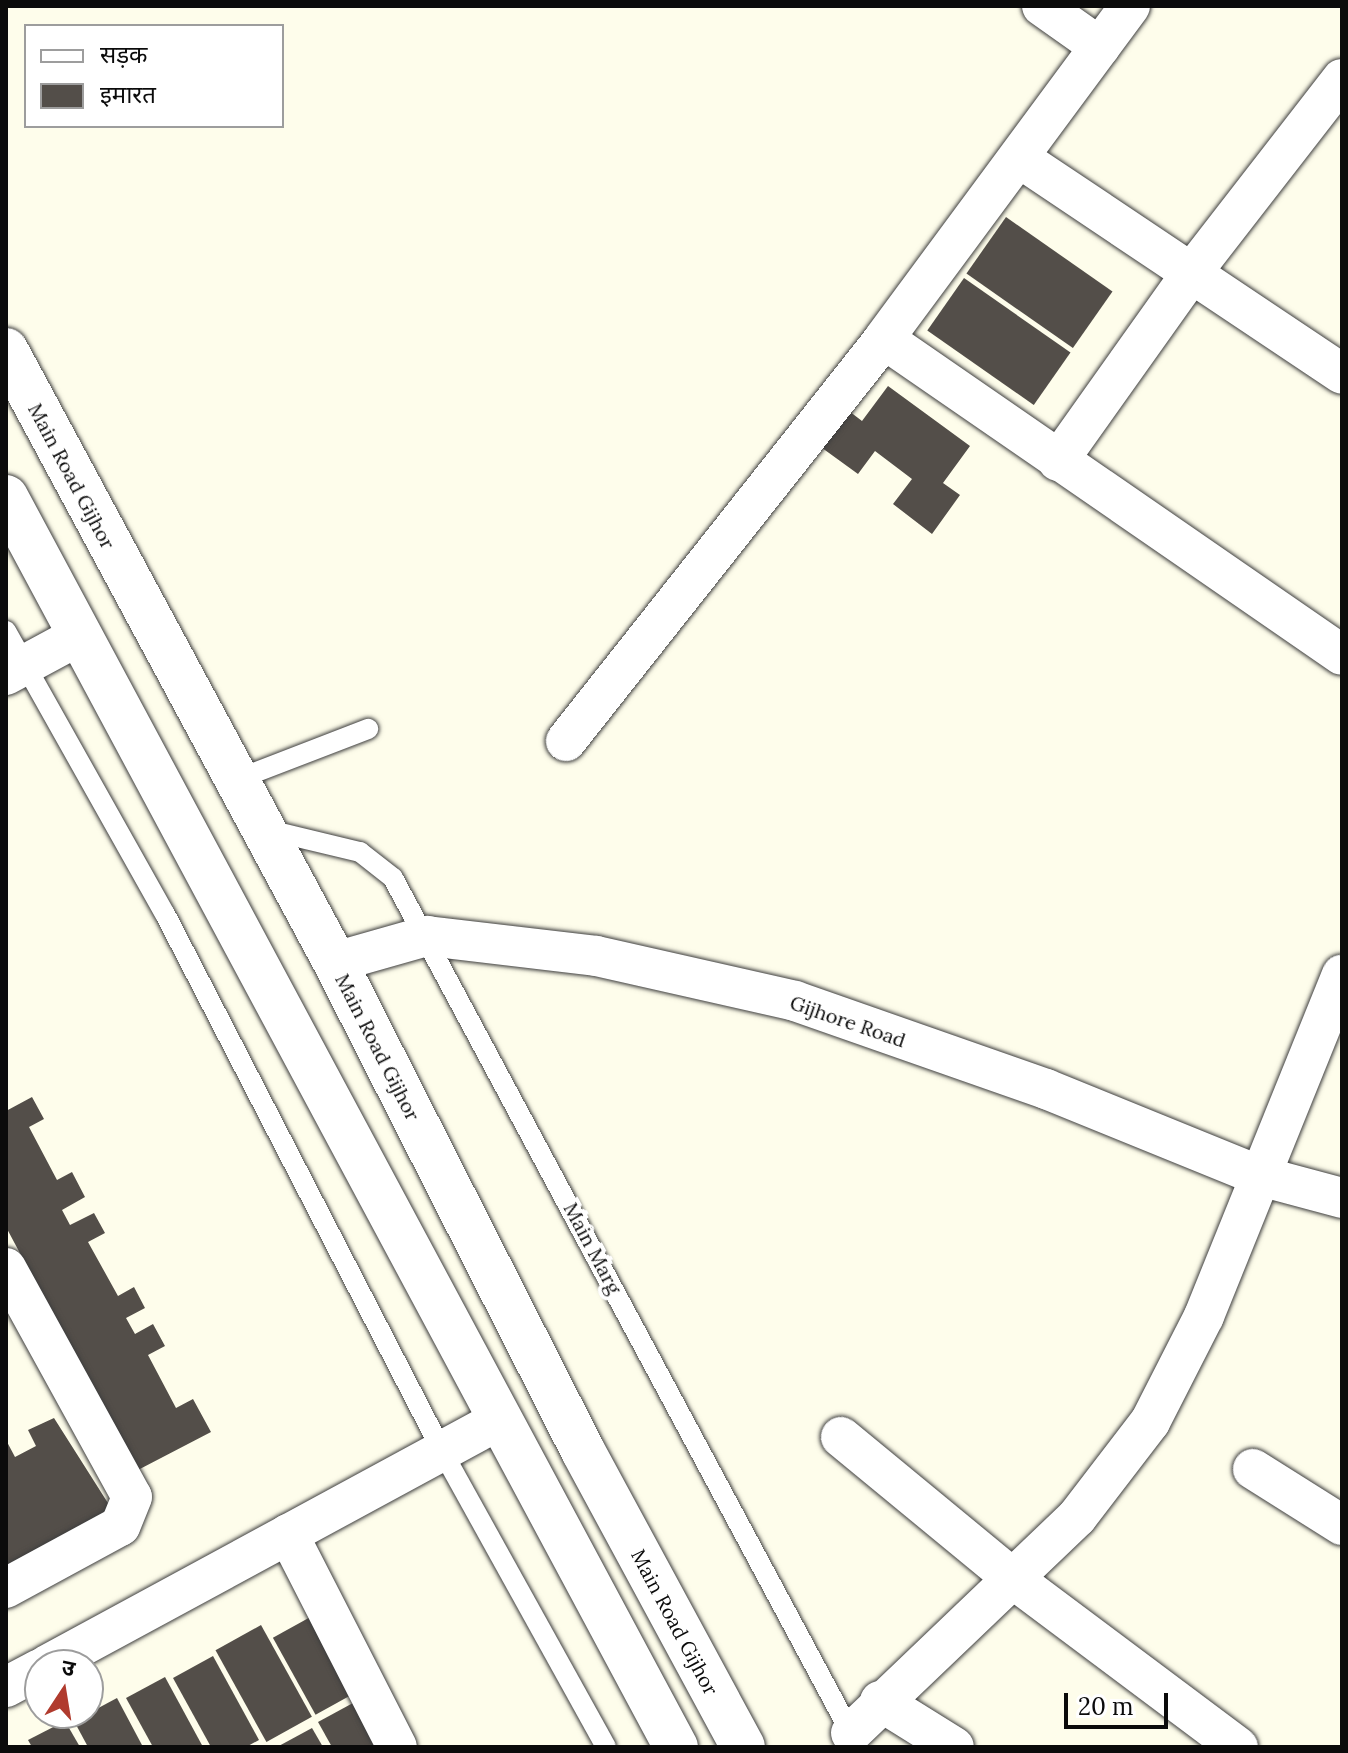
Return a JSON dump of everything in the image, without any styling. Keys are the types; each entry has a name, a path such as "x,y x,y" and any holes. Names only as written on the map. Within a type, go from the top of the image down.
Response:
{"street":[{"path":"1042,6 1100,47"},
{"path":"566,741 884,339 1021,159 1130,6"},
{"path":"1058,461 1193,271 1342,79"},
{"path":"1021,159 1193,271 1342,374"},
{"path":"884,339 1342,655"},
{"name":"Main Road Gijhor","path":"6,350 233,781 335,962 583,1451 743,1747"},
{"path":"6,497 676,1747"},
{"path":"16,670 80,635"},
{"name":"Gijhore Road","path":"335,962 427,936 596,956 795,1001 1046,1089 1260,1176 1342,1198"},
{"path":"854,1740 880,1701 1077,1517 1150,1422 1204,1316 1342,975"},
{"path":"6,1268 132,1497 120,1526 6,1588"},
{"path":"76,1649 499,1420"},
{"path":"841,1437 1012,1578 1238,1747"},
{"path":"1253,1469 1342,1525"},
{"path":"288,1534 397,1747"},
{"path":"6,1687 24,1677"},
{"path":"880,1701 954,1747"}],"lane":[{"path":"6,631 16,670 165,914 442,1451 606,1747"},
{"path":"233,781 368,729"},
{"name":"Main Marg","path":"260,829 360,852 393,878 427,936 854,1740"}],"building":[{"path":"1006,217 1112,292 1073,348 966,274"},
{"path":"964,278 1070,353 1034,405 927,330"},
{"path":"888,386 970,446 943,483 960,495 932,534 893,504 912,479 875,451 858,474 818,445 845,408 862,421"},
{"path":"32,1097 44,1119 29,1127 57,1180 72,1172 85,1197 62,1210 70,1225 94,1213 105,1233 88,1242 118,1296 134,1287 145,1308 126,1318 135,1334 153,1324 165,1346 148,1355 176,1408 193,1399 211,1432 136,1471 6,1227 6,1111"},
{"path":"54,1418 113,1511 6,1567 6,1440 15,1457 36,1446 28,1430"},
{"path":"314,1615 357,1692 316,1715 273,1638"},
{"path":"261,1625 312,1717 266,1742 216,1650"},
{"path":"213,1656 259,1740 246,1747 211,1747 173,1678"},
{"path":"165,1677 203,1747 153,1747 126,1698"},
{"path":"364,1697 392,1747 332,1747 318,1722"},
{"path":"117,1698 143,1747 88,1747 78,1729 104,1729 104,1705"},
{"path":"312,1728 323,1747 277,1747"},
{"path":"49,1729 70,1729 80,1747 32,1747 28,1740"}]}
